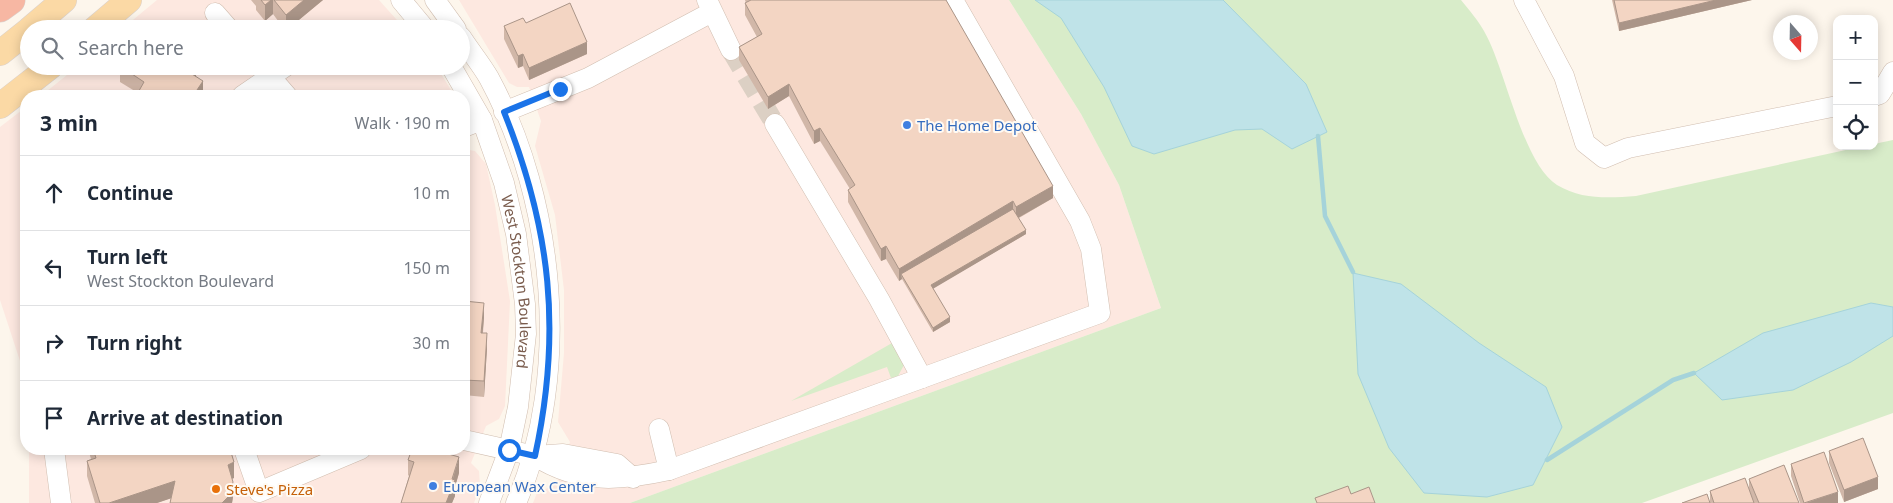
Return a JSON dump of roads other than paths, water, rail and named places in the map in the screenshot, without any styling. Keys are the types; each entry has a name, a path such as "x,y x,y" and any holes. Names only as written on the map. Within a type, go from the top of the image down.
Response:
{"highway":[{"path":"0,8 11,0"}],"main road":[{"path":"41,20 64,0"},
{"path":"106,20 129,0"},
{"path":"0,53 20,37"},
{"path":"20,90 40,75"},
{"path":"0,106 20,90"}],"street":[{"path":"401,0 418,20"},
{"path":"435,0 449,20"},
{"path":"470,441 535,456 556,469 609,480 633,478 669,470 1100,313 1091,249 1080,221 954,0"},
{"path":"1524,0 1564,76 1586,143 1604,158 1628,148 1833,107"},
{"path":"504,112 588,78 710,6 731,50"},
{"path":"215,13 221,20"},
{"name":"West Stockton Boulevard","path":"470,50 489,78 504,112 527,175 539,221 548,273 549,342 543,405 535,456 516,503"},
{"path":"1878,95 1893,72"},
{"path":"249,90 265,75"},
{"path":"275,75 284,90"},
{"name":"West Stockton Boulevard","path":"454,75 460,90"},
{"name":"West Stockton Boulevard","path":"473,123 504,183 516,234 526,304 526,334 518,407 509,450 490,503"},
{"path":"775,124 879,300 922,378"},
{"path":"659,429 669,470"},
{"path":"55,455 61,503"},
{"path":"246,455 260,498 349,455"}],"water":[{"path":"1035,0 1223,0 1306,84 1327,132 1292,149 1262,129 1235,130 1154,154 1132,146 1104,87 1061,18"},
{"path":"1353,273 1401,284 1479,343 1546,387 1562,427 1533,485 1487,497 1424,493 1389,448 1358,374"},
{"path":"1871,303 1893,307 1893,336 1851,362 1793,390 1722,400 1694,373 1763,333"}],"waterway":[{"path":"1318,136 1325,216 1353,272"},
{"path":"1547,460 1673,380 1694,373"}],"tunnel":[{"path":"731,50 775,124"}],"place":[{"name":"The Home Depot","path":"907,125"},
{"name":"European Wax Center","path":"433,486"},
{"name":"Steve's Pizza","path":"216,489"}]}
